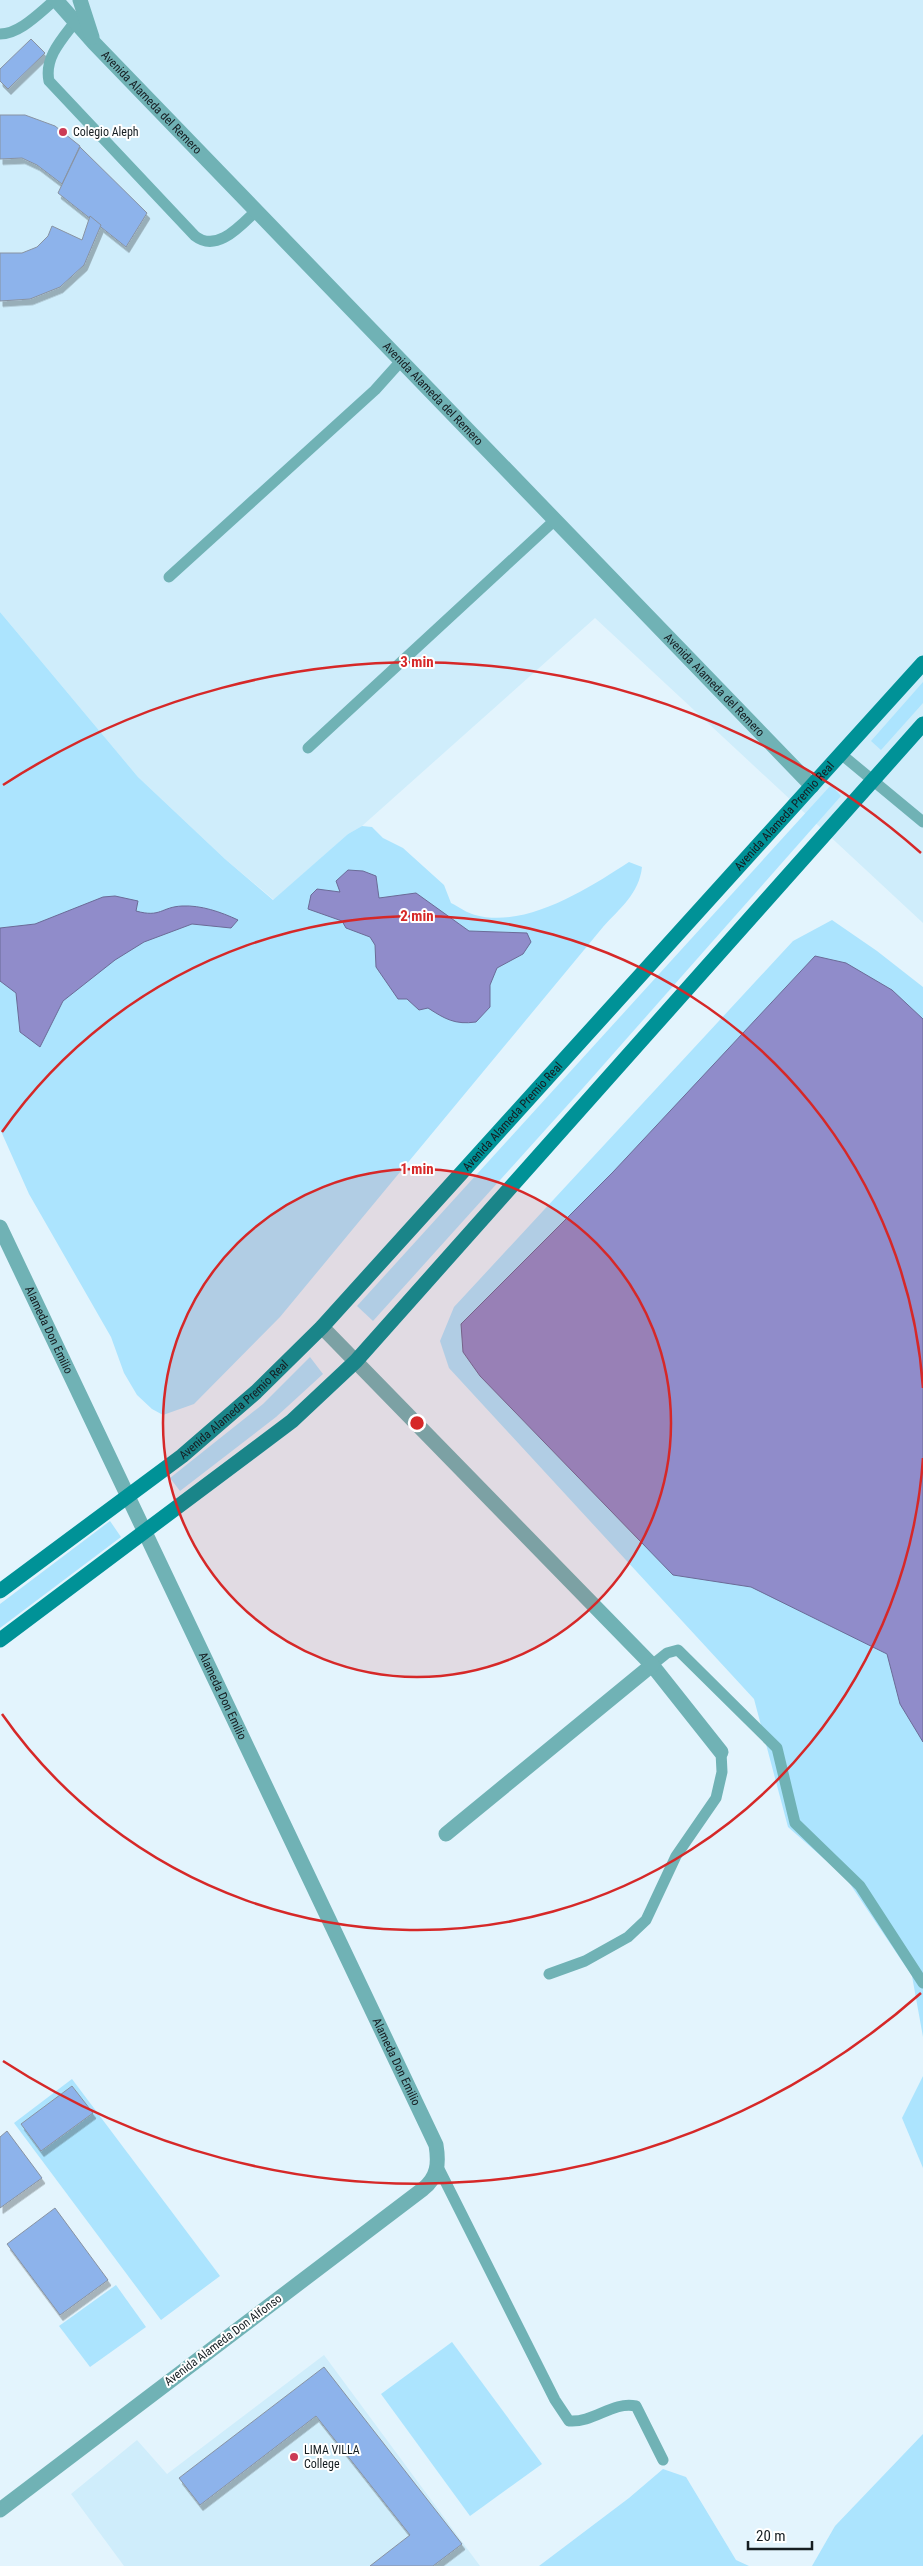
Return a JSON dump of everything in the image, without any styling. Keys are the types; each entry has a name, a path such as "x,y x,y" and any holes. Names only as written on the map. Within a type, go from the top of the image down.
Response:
{"street":[{"name":"Avenida Alameda del Remero","path":"55,0 94,44 812,786"},
{"path":"80,0 94,44"},
{"name":"Avenida Alameda Premio Real","path":"0,1591 182,1456 256,1392 322,1326 923,663"},
{"path":"0,1640 292,1421 356,1361 923,724"},
{"name":"Alameda Don Emilio","path":"0,1227 126,1497 436,2145 438,2165"},
{"path":"322,1326 652,1665 721,1752"},
{"path":"446,1834 652,1665"},
{"name":"Avenida Alameda Don Alfonso","path":"0,2510 423,2189 435,2176 438,2165"}],"lane":[{"path":"0,34 7,34 30,20 55,0"},
{"path":"75,22 55,48 49,64 49,81 195,236 203,242 214,242 232,233 256,211"},
{"path":"169,577 375,390 401,361"},
{"path":"308,748 555,520"},
{"path":"841,754 872,782 923,822"},
{"path":"652,1665 667,1653 678,1650 777,1748 795,1823 860,1886 923,1983"},
{"path":"548,1974 585,1960 628,1937 646,1920 676,1856 716,1798 722,1772 721,1752"},
{"path":"438,2165 555,2400 569,2421 583,2422 611,2409 629,2404 636,2406 663,2460"}],"shaded area":[{"path":"0,0 923,0 923,923 595,618 362,826 348,834 274,900 225,859 138,777 0,612"},
{"path":"0,612 138,777 225,859 273,900 348,834 362,826 372,827 383,838 403,848 444,885 451,903 475,915 495,918 515,916 556,904 629,862 642,867 637,885 628,900 603,927 280,1317 194,1404 163,1415 152,1409 137,1395 124,1373 111,1337 29,1194 0,1129"},
{"path":"923,682 923,703 881,750 871,741"},
{"path":"831,785 841,796 583,1088 373,1321 357,1306"},
{"path":"348,870 363,871 376,876 379,898 416,893 469,931 527,933 531,942 523,954 497,968 490,985 490,1007 476,1022 456,1022 428,1008 419,1010 407,999 398,999 376,967 375,945 370,937 346,928 342,921 308,909 311,895 317,889 340,892 336,881"},
{"path":"115,896 138,901 136,911 144,913 156,913 175,907 189,906 225,914 238,920 231,928 192,924 144,942 115,960 63,1001 40,1047 20,1032 16,993 0,981 0,928 35,924 103,897"},
{"path":"832,920 877,951 923,987 923,2037 912,1976 846,1878 788,1827 754,1699 449,1368 440,1341 454,1307 793,941"},
{"path":"815,956 846,963 892,990 923,1019 923,1742 900,1704 887,1654 751,1587 673,1575 480,1376 463,1352 461,1324 613,1172"},
{"path":"310,1357 323,1374 276,1417 180,1491 170,1478 263,1404"},
{"path":"110,1521 121,1537 0,1628 0,1604"},
{"path":"923,2076 923,2168 902,2118"},
{"path":"72,2079 220,2276 161,2320 14,2123"},
{"path":"116,2285 146,2327 90,2367 59,2326"},
{"path":"452,2342 542,2464 470,2516 381,2394"},
{"name":"LIMA VILLA College","path":"324,2355 480,2566 124,2566 71,2494 137,2440 167,2474"},
{"path":"923,2434 923,2566 812,2566 835,2526"},
{"path":"663,2469 686,2477 736,2560 749,2566 539,2566 629,2498"}],"building":[{"path":"31,39 45,53 8,89 0,81 0,69"},
{"path":"0,115 25,115 55,126 80,146 62,184 37,165 22,158 0,159"},
{"path":"80,147 147,213 126,247 58,193"},
{"path":"90,216 101,225 84,265 60,287 30,299 0,301 0,253 22,253 37,247 48,236 52,226 82,240"},
{"path":"72,2086 93,2113 41,2151 21,2124"},
{"path":"7,2131 42,2178 0,2208 0,2137"},
{"path":"55,2208 108,2280 60,2315 7,2244"},
{"path":"324,2367 462,2544 433,2566 370,2566 410,2535 316,2416 200,2505 179,2478"}],"place":[{"name":"Colegio Aleph","path":"63,132"},
{"name":"LIMA VILLA College","path":"294,2457"}]}
